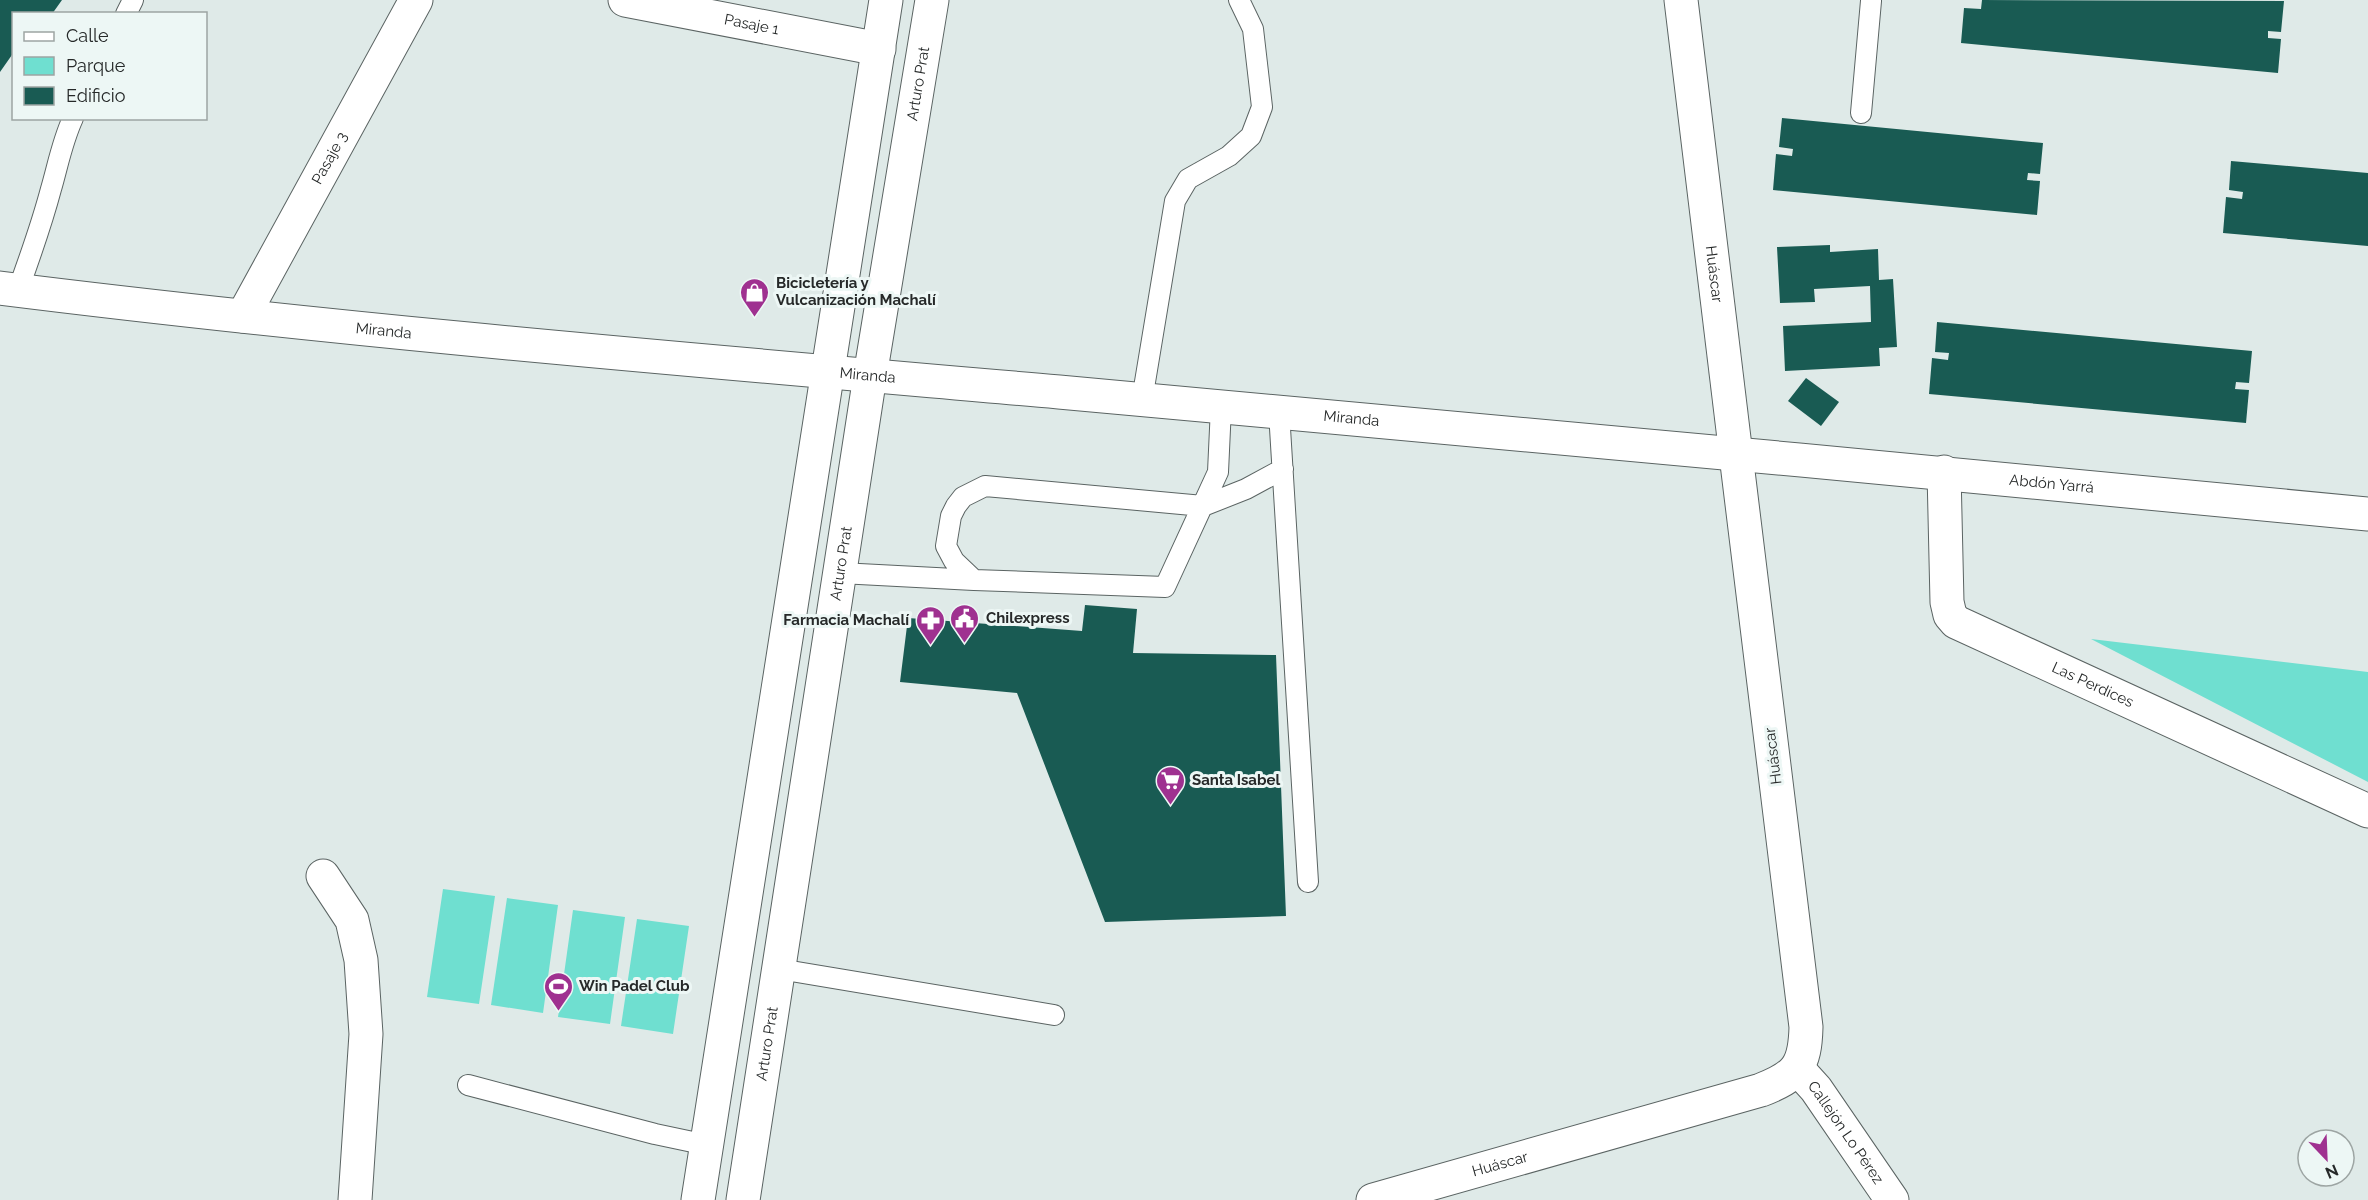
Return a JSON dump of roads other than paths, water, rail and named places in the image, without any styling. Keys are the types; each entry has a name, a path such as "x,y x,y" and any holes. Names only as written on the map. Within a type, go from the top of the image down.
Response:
{"main road":[{"name":"Pasaje 3","path":"243,316 416,0"},
{"name":"Pasaje 1","path":"625,0 879,50"},
{"path":"699,1200 886,0"},
{"name":"Arturo Prat","path":"743,1200 870,376 932,0"},
{"name":"Huáscar","path":"1373,1200 1761,1090 1788,1077 1803,1059 1806,1027 1681,0"},
{"name":"Miranda","path":"9,289 243,316 827,373 1736,455"},
{"name":"Abdón Yarrá","path":"1736,455 1944,472 2368,514"},
{"name":"Las Perdices","path":"1944,472 1947,602 1950,615 1956,622 2368,811"},
{"path":"323,876 352,920 361,960 366,1034 355,1200"},
{"name":"Callejón Lo Pérez","path":"1797,1068 1822,1098 1892,1200"}],"lane":[{"path":"1142,400 1175,201 1188,179 1228,156 1251,136 1262,107 1253,29 1239,0"},
{"path":"1861,113 1871,1"},
{"path":"9,289 52,187 56,164 72,120"},
{"path":"840,573 1165,588 1218,472 1221,407"},
{"path":"1279,412 1308,882"},
{"path":"974,580 954,561 946,546 951,516 956,506 963,497 984,486 1203,506 1246,489 1283,469"},
{"path":"779,969 1054,1015"},
{"path":"468,1085 655,1134 707,1145"}],"place":[{"name":"Bicicletería y Vulcanización Machalí","path":"755,318"},
{"name":"Chilexpress","path":"965,644"},
{"name":"Farmacia Machalí","path":"930,646"},
{"name":"Santa Isabel","path":"1171,806"},
{"name":"Win Padel Club","path":"558,1012"}]}
